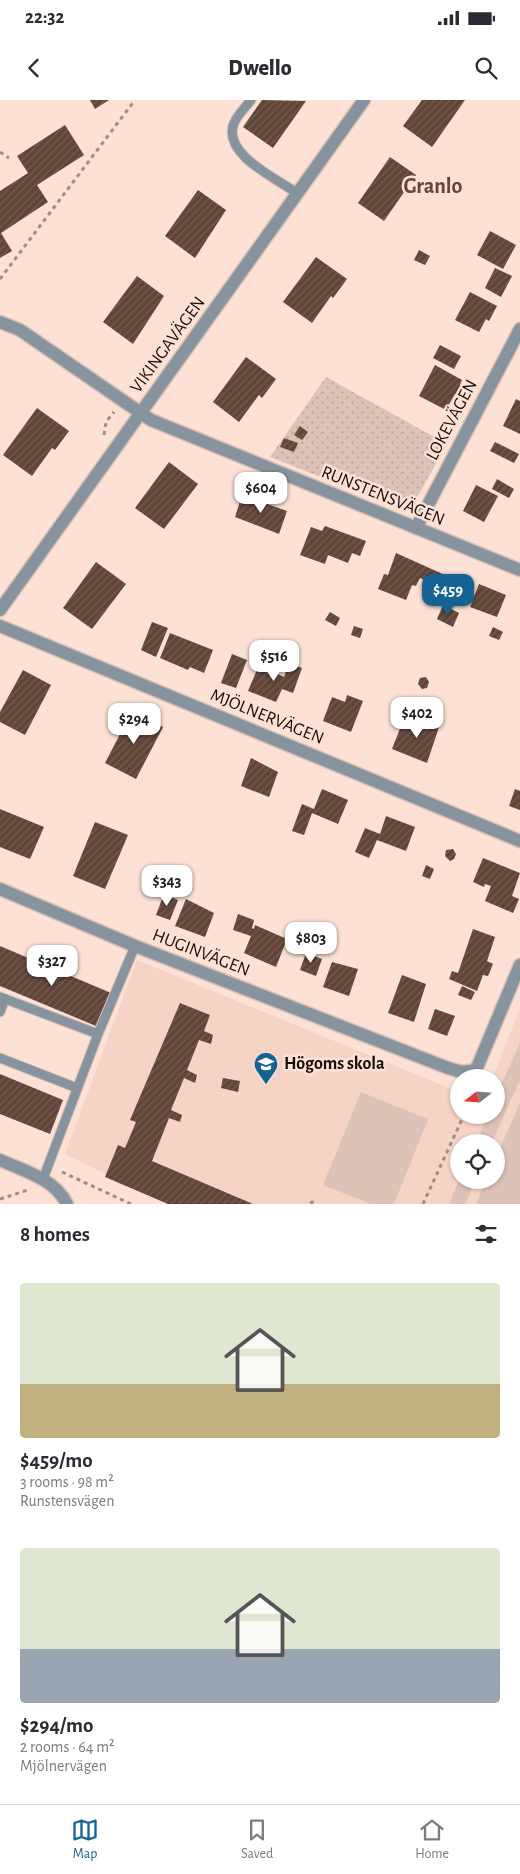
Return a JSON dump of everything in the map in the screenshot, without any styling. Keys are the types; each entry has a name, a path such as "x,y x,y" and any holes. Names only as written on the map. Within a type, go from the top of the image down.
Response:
{"street":[{"name":"VIKINGAVÄGEN","path":"0,610 364,100"},
{"name":"RUNSTENSVÄGEN","path":"0,322 20,330 139,414 520,570"},
{"name":"LOKEVÄGEN","path":"416,528 520,329"},
{"name":"MJÖLNERVÄGEN","path":"0,626 520,841"},
{"name":"HUGINVÄGEN","path":"0,889 135,946 462,1072 476,1070 520,965"},
{"path":"0,1160 43,1179 62,1193 67,1204"}],"lane":[{"path":"251,100 233,125 232,140 241,155 298,194"},
{"path":"43,1179 98,1034 135,946"},
{"path":"0,1012 2,998 98,1034"},
{"path":"0,1058 77,1088"}],"path":[{"path":"0,279 135,100"},
{"path":"0,152 9,158"},
{"path":"423,1204 460,1124"},
{"path":"49,1166 131,1204"},
{"path":"0,1199 30,1190 43,1179"},
{"path":"311,1204 312,1202 317,1204"}],"shaded area":[{"path":"326,377 447,444 415,501 400,508 270,457"},
{"name":"Högoms skola","path":"137,960 450,1088 450,1124 505,1124 505,1069 496,1069 520,1008 520,1204 167,1204 65,1154"},
{"path":"520,1043 520,1080 505,1113 505,1076"},
{"path":"361,1092 428,1119 394,1204 371,1204 323,1185"},
{"path":"520,1103 520,1204 476,1204 482,1189 505,1189 505,1137"},
{"path":"484,1124 500,1124 496,1134 480,1134"},
{"path":"455,1189 472,1189 465,1204 449,1204"}],"building":[{"path":"90,100 109,100 95,109"},
{"path":"262,100 306,101 273,148 243,127"},
{"path":"422,100 465,100 432,147 403,126"},
{"path":"65,125 84,155 37,185 48,202 1,233 12,251 0,258 0,191 28,173 17,156"},
{"path":"390,157 416,175 384,221 358,203"},
{"path":"198,190 226,210 195,258 165,236"},
{"path":"490,231 516,245 503,269 477,255"},
{"path":"419,250 430,256 425,265 414,260"},
{"path":"316,257 347,279 333,298 331,296 312,323 283,302"},
{"path":"495,268 512,276 501,297 485,288"},
{"path":"137,276 164,296 133,344 103,322"},
{"path":"470,292 497,306 489,321 486,319 479,332 455,320"},
{"path":"440,345 461,356 454,369 433,358"},
{"path":"246,357 276,379 262,398 259,395 239,422 213,402"},
{"path":"435,365 462,380 460,385 464,387 459,396 455,394 446,410 419,396"},
{"path":"516,399 520,401 520,434 503,426"},
{"path":"37,408 69,431 55,450 52,448 32,476 3,455"},
{"path":"300,426 308,432 302,440 294,435"},
{"path":"284,438 298,443 294,452 280,447"},
{"path":"495,442 519,454 514,463 490,451"},
{"path":"169,462 198,484 164,529 135,508"},
{"path":"497,479 514,489 509,498 492,489"},
{"path":"476,485 498,496 484,522 463,511"},
{"path":"242,495 287,511 279,534 235,517"},
{"path":"325,526 366,541 360,556 352,553 348,563 328,555 325,564 300,555 311,527 322,531"},
{"path":"396,553 445,575 435,597 426,592 430,583 420,578 416,586 412,585 406,600 378,589 384,574 388,575"},
{"path":"96,562 126,584 92,629 63,608"},
{"path":"479,584 506,595 497,617 470,607"},
{"path":"443,605 459,613 453,627 437,619"},
{"path":"330,612 340,618 336,626 325,620"},
{"path":"152,622 168,628 156,657 141,650"},
{"path":"354,626 363,629 360,638 351,635"},
{"path":"493,627 503,632 499,640 489,636"},
{"path":"170,633 213,650 204,673 190,667 188,670 160,658"},
{"path":"232,654 247,660 236,688 221,683"},
{"path":"289,663 302,668 293,693 282,689 276,702 248,691 259,665 284,677"},
{"path":"23,670 51,685 25,735 0,722 0,712"},
{"path":"426,677 429,682 427,688 422,689 418,684 420,678"},
{"path":"347,695 363,701 351,732 323,721 332,697 345,702"},
{"path":"132,711 163,727 136,779 105,763"},
{"path":"428,715 441,721 427,763 392,749 403,721 422,729"},
{"path":"251,758 278,772 269,797 241,786"},
{"path":"322,789 348,800 338,824 312,813 304,835 292,831 302,804 314,809"},
{"path":"515,789 520,791 520,810 509,806"},
{"path":"0,809 44,827 30,859 0,847"},
{"path":"386,816 415,827 406,851 377,840 369,858 355,852 365,828 380,834"},
{"path":"95,822 128,835 105,889 73,876"},
{"path":"453,849 456,854 454,859 450,861 445,856 446,850"},
{"path":"483,858 520,873 512,896 519,899 513,913 485,901 491,886 485,884 484,887 473,882"},
{"path":"426,865 434,869 430,879 422,876"},
{"path":"176,876 188,882 183,893 171,887"},
{"path":"164,894 178,900 170,920 156,915"},
{"path":"186,899 214,913 205,937 175,926"},
{"path":"238,914 254,920 252,928 254,929 255,925 287,939 276,967 244,953 251,936 233,930"},
{"path":"473,929 495,937 487,961 493,964 488,976 483,975 477,991 449,979 452,971 458,973"},
{"path":"324,933 335,938 331,948 320,943"},
{"path":"0,946 111,993 96,1026 0,986"},
{"path":"306,953 322,959 316,976 300,970"},
{"path":"332,962 358,969 349,996 323,987"},
{"path":"402,975 426,984 414,1022 388,1013"},
{"path":"462,986 475,992 471,1000 458,995"},
{"path":"180,1003 210,1015 204,1031 213,1035 211,1044 199,1040 187,1070 197,1075 195,1083 184,1078 171,1110 182,1115 180,1122 169,1118 152,1161 253,1204 168,1204 105,1177 118,1145 125,1148 136,1122 130,1120"},
{"path":"435,1009 455,1016 447,1036 428,1029"},
{"path":"0,1074 63,1100 50,1134 0,1114"},
{"path":"223,1078 240,1081 238,1092 221,1088"}],"place":[{"name":"Högoms skola","path":"266,1085"}],"district":[{"name":"Granlo","path":"433,186"}]}
